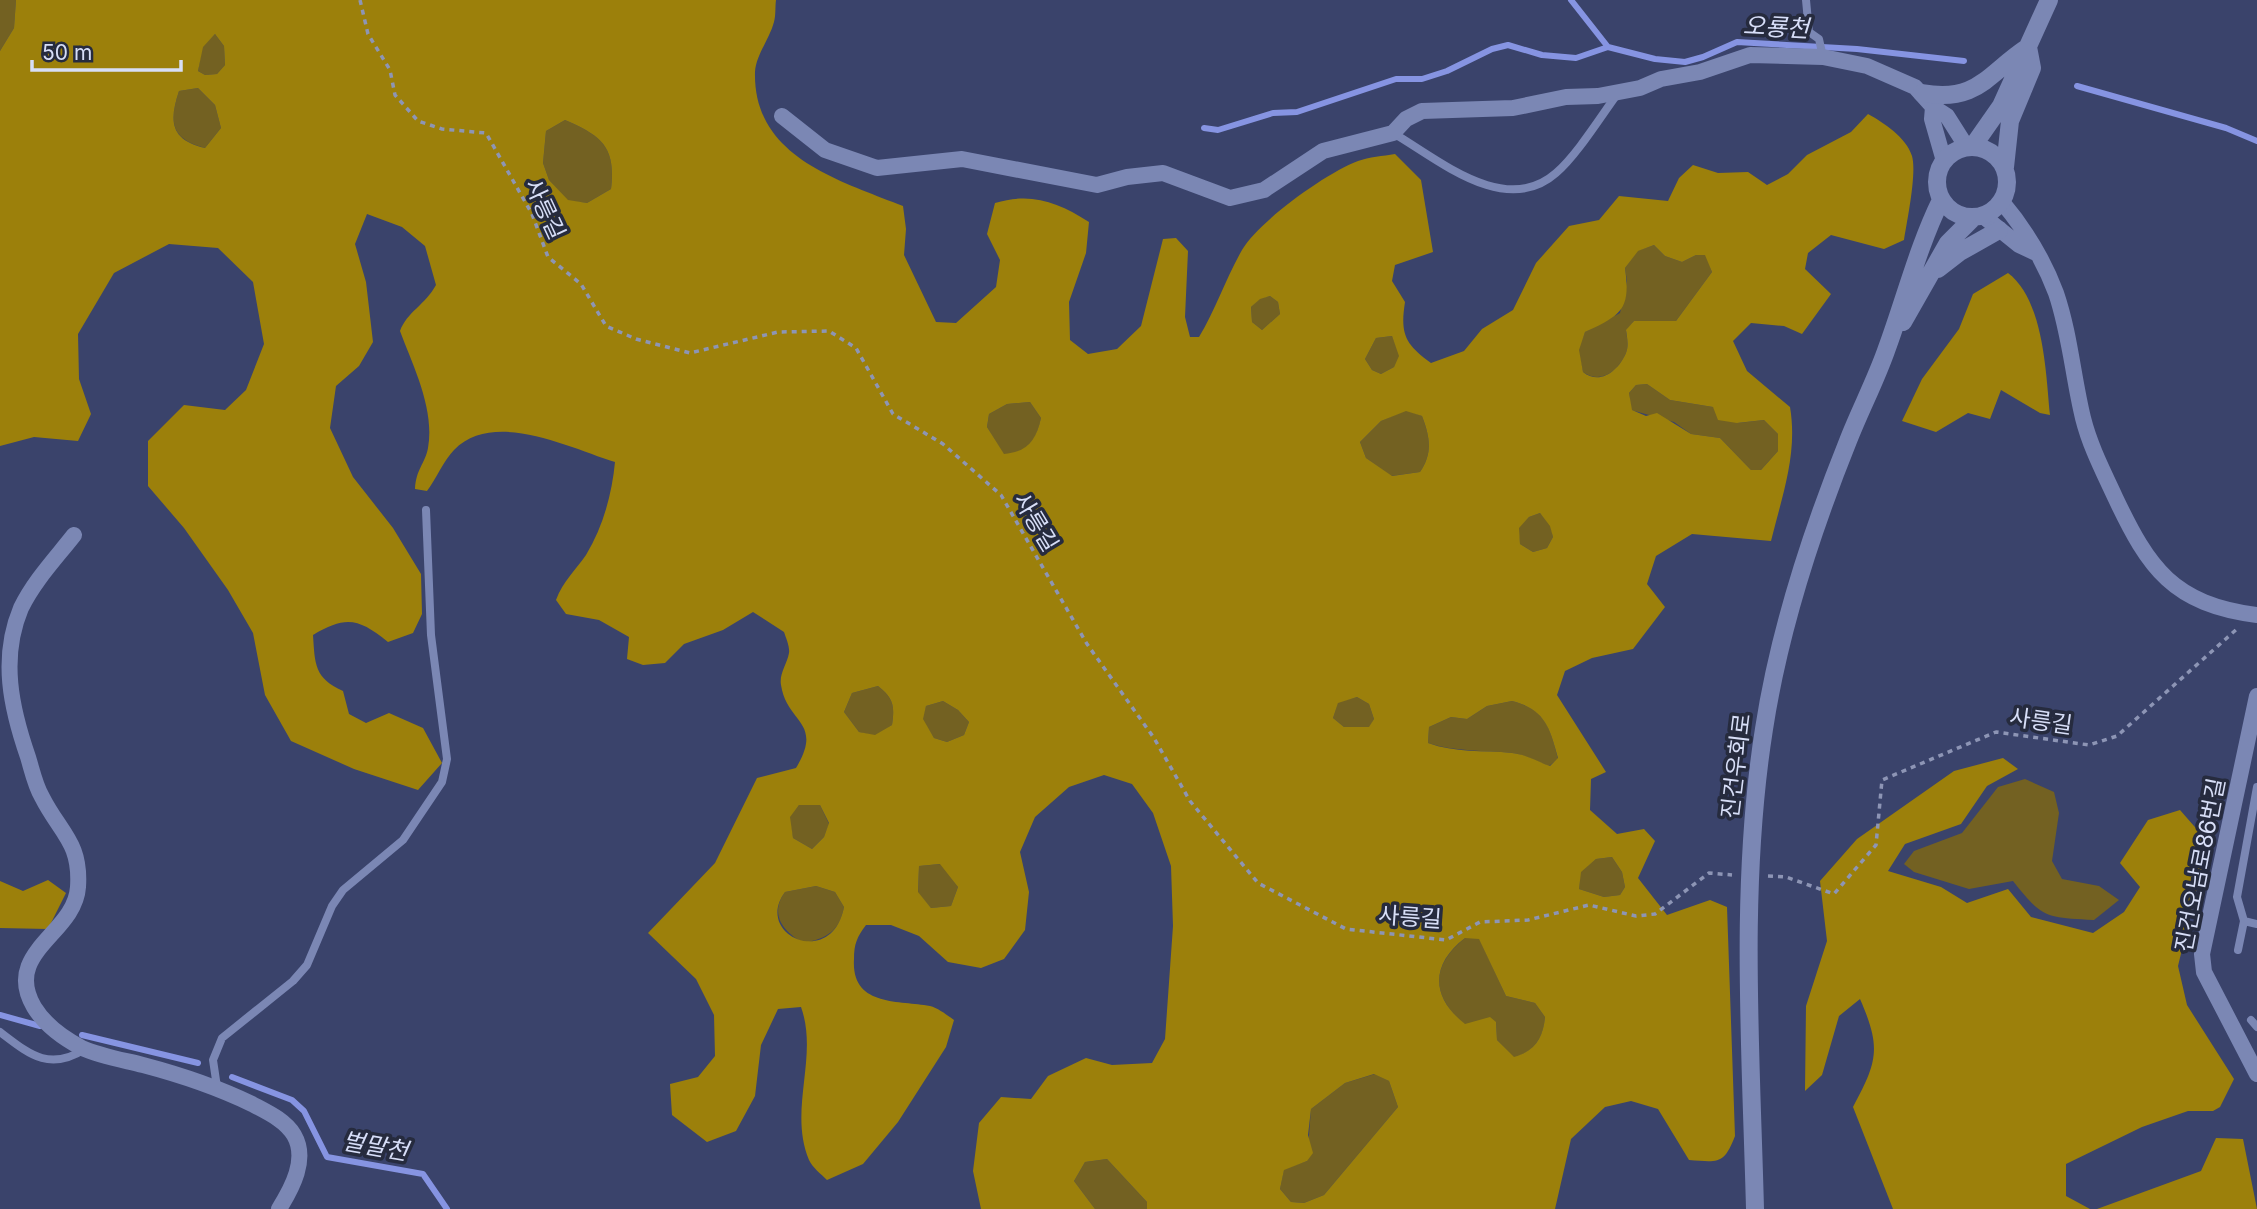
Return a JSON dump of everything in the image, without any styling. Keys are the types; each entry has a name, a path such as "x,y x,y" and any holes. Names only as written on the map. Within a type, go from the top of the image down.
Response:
{"main road":[{"path":"1970,146 2001,106 2049,0"},
{"path":"1928,100 1972,91 1988,81 2005,62 2028,47"},
{"path":"2002,202 2008,179 2005,167 2010,121 2032,68 2028,47"},
{"path":"1944,161 1955,150 1970,146 1989,149 2005,167"},
{"name":"진건우회로","path":"1755,1209 1750,1012 1752,830 1764,728 1793,602 1812,541 1847,443 1887,349 1929,225 1941,200 1937,178 1944,161"},
{"path":"1941,200 1948,209 1978,217"},
{"name":"진건우회로","path":"1887,349 1948,243 1978,217 2002,202"},
{"path":"1932,274 1960,252 1999,230"}],"street":[{"path":"782,116 825,150 877,168 962,159 1097,186 1127,177 1163,173 1230,198 1264,190 1323,151 1393,132 1406,119 1422,111 1513,108 1566,97 1618,92 1728,65 1750,55 1823,56 1867,66 1904,80 1947,116 1970,146"},
{"path":"1928,100 1944,161"},
{"path":"2002,202 2036,253 2056,293 2073,357 2083,418 2096,457 2147,560 2165,578 2191,595 2234,613 2255,615"},
{"path":"1978,217 2036,253"},
{"path":"74,535 22,608 8,655 13,712 34,775 42,797 72,842 78,860 76,901 69,915 30,960 28,992 48,1024 85,1049 217,1087 272,1114 295,1136 299,1155 297,1173 279,1209"},
{"name":"진건오남로86번길","path":"2257,696 2202,954 2204,972 2257,1074"}],"lane":[{"path":"1806,0 1809,32 1819,39 1823,56"},
{"path":"1393,132 1485,185 1512,192 1532,187 1556,174 1618,92"},
{"path":"217,1087 213,1060 222,1038 293,981 307,965 332,906 343,890 403,840 442,782 447,759 431,635 426,510"},
{"path":"2238,950 2245,921 2237,897 2257,787"},
{"path":"2246,844 2257,846"},
{"path":"2245,921 2257,924"},
{"path":"2251,1020 2257,1027"},
{"path":"0,1032 26,1052 55,1061 71,1058 85,1049"}],"path":[{"name":"사릉길","path":"360,0 368,34 390,70 395,95 418,121 442,129 486,133 532,214 548,257 581,284 606,326 636,339 690,353 778,332 829,331 856,348 893,414 943,443 1001,495 1087,644 1154,738 1190,801 1258,883 1346,929 1446,940 1480,922 1528,920 1589,905 1636,916 1655,914 1709,873"},
{"name":"사릉길","path":"1786,877 1834,894 1875,845 1882,780 1996,732 2089,745 2117,736 2255,615"}],"shaded area":[{"path":"0,0 16,0 14,28 0,51"},
{"path":"16,0 776,0 774,22 755,72 758,101 768,125 784,145 804,161 828,175 903,206 906,229 904,255 936,322 956,323 996,287 1000,260 987,234 995,203 1021,199 1044,201 1089,222 1086,253 1069,302 1070,340 1088,354 1117,349 1141,326 1163,239 1176,238 1188,251 1185,317 1190,337 1199,337 1236,261 1251,238 1294,199 1329,176 1362,160 1395,154 1421,180 1433,252 1395,265 1392,281 1405,302 1403,322 1406,337 1415,350 1431,363 1464,351 1482,329 1513,310 1536,263 1569,226 1599,220 1619,196 1668,201 1679,178 1693,165 1718,173 1748,172 1767,185 1788,174 1807,155 1851,132 1868,114 1881,122 1900,137 1912,156 1912,185 1904,240 1884,249 1831,235 1808,253 1805,269 1831,294 1802,334 1784,326 1751,323 1733,341 1747,371 1790,407 1790,458 1771,541 1692,534 1656,556 1647,584 1665,607 1633,649 1592,658 1565,671 1557,695 1606,772 1591,779 1590,810 1617,834 1644,829 1655,841 1638,878 1667,915 1710,900 1727,907 1735,1136 1727,1152 1719,1160 1689,1160 1658,1109 1631,1101 1605,1107 1571,1139 1555,1209 1147,1209 1147,1202 1107,1159 1085,1162 1074,1181 1095,1209 981,1209 973,1171 979,1123 1001,1097 1031,1099 1048,1076 1086,1058 1112,1065 1152,1063 1165,1039 1173,926 1171,866 1153,813 1132,784 1104,775 1069,787 1035,817 1020,852 1029,892 1025,930 1004,959 981,968 948,962 919,936 891,925 866,925 860,933 855,945 854,959 855,975 860,986 879,998 930,1006 954,1020 946,1047 898,1122 863,1164 827,1180 809,1160 801,1122 807,1045 801,1007 778,1009 761,1045 755,1096 736,1131 707,1142 672,1115 670,1084 698,1077 715,1056 714,1015 696,979 648,933 715,863 757,778 796,768 804,753 805,731 790,708 781,685 789,651 784,632 753,612 723,630 684,644 665,663 643,665 627,659 629,637 599,620 566,614 556,600 586,555 602,522 612,486 615,462 533,435 490,433 471,438 454,450 427,491 415,489 428,448 428,418 422,388 400,331 436,285 425,246 402,227 367,214 355,244 366,282 373,342 359,366 336,386 330,428 353,477 393,528 421,574 422,614 413,633 388,642 360,624 335,624 313,635 314,654 321,675 343,691 349,714 366,723 389,713 423,728 442,763 418,790 354,769 291,741 265,695 253,633 228,590 184,528 148,486 148,441 184,405 225,410 246,390 264,344 253,282 218,248 169,244 114,273 78,334 79,379 91,414 78,441 34,437 0,446 0,51 14,28","holes":["215,34 224,46 225,65 217,74 205,75 198,71 203,47","198,88 215,105 221,128 205,148 193,144 185,140 175,128 174,111 179,91","565,120 588,132 604,145 611,163 611,189 587,203 568,200 549,180 543,163 546,131","1654,245 1665,256 1682,262 1696,255 1705,255 1712,272 1676,321 1634,321 1626,330 1627,350 1619,365 1602,377 1589,376 1583,372 1579,350 1585,332 1607,321 1621,309 1626,282 1625,268 1638,251","1270,296 1278,302 1280,314 1262,330 1252,322 1251,307 1260,299","1392,336 1399,356 1394,367 1381,374 1372,370 1365,359 1376,338","1647,384 1670,400 1713,407 1718,420 1737,423 1764,420 1778,434 1778,451 1761,470 1751,470 1720,438 1691,434 1657,413 1646,416 1632,410 1629,393 1636,385","1030,402 1041,418 1036,433 1025,448 1004,454 987,427 989,414 1007,404","1406,411 1422,416 1429,445 1424,465 1420,472 1392,476 1366,458 1360,442 1381,421","1540,513 1550,526 1553,537 1547,548 1533,552 1520,544 1519,528 1529,517","878,686 892,702 892,725 875,735 859,732 844,712 852,693","1357,697 1369,704 1374,719 1369,727 1344,727 1333,718 1338,703","943,701 958,710 969,722 964,735 947,742 934,738 923,719 926,706","1512,701 1523,705 1532,709 1544,721 1558,758 1550,766 1517,754 1459,750 1428,743 1429,727 1451,717 1467,719 1487,706","799,805 820,805 829,823 824,837 812,849 793,838 790,817","1612,857 1622,872 1625,887 1620,895 1604,897 1579,889 1581,872 1596,859","940,864 958,887 951,906 931,908 918,892 919,866","816,886 835,892 844,907 837,926 825,937 812,941 798,939 786,932 779,921 778,908 785,892","1465,938 1479,939 1506,996 1535,1003 1545,1017 1537,1043 1514,1057 1497,1040 1496,1022 1490,1017 1465,1024 1454,1014 1446,1003 1439,981 1445,959 1454,948","1374,1074 1389,1081 1398,1107 1324,1195 1304,1203 1291,1202 1280,1189 1284,1170 1307,1161 1313,1153 1308,1135 1311,1109 1345,1083"]},
{"path":"215,34 224,46 225,65 217,74 205,75 198,71 202,47"},
{"path":"198,88 215,105 221,128 205,148 185,140 175,127 174,120 179,91"},
{"path":"565,120 597,138 604,145 611,163 611,189 587,203 568,201 549,180 543,163 546,131"},
{"path":"1654,245 1665,256 1682,262 1696,255 1706,255 1712,272 1676,321 1634,321 1626,331 1627,350 1619,365 1609,374 1590,376 1583,372 1578,350 1585,332 1620,313 1627,281 1625,268 1637,251"},
{"path":"2008,273 2020,285 2036,319 2044,359 2050,415 2040,413 2001,390 1990,419 1968,413 1936,432 1902,421 1922,379 1959,329 1973,294"},
{"path":"1270,296 1278,302 1280,314 1262,330 1252,322 1251,307 1260,298"},
{"path":"1392,336 1400,356 1394,367 1381,374 1372,370 1365,359 1376,338"},
{"path":"1647,384 1670,400 1713,407 1738,423 1764,420 1778,434 1778,451 1760,471 1751,470 1720,438 1691,434 1674,422 1631,410 1629,393 1636,385"},
{"path":"1030,402 1041,418 1036,433 1025,448 1004,455 987,427 989,414 1007,404"},
{"path":"1406,410 1422,416 1428,438 1427,458 1420,472 1391,476 1366,458 1360,442 1381,421"},
{"path":"1540,513 1551,526 1553,537 1547,548 1533,552 1520,544 1518,528 1529,517"},
{"path":"878,686 892,702 893,718 892,725 875,736 859,732 844,712 852,693"},
{"path":"1357,697 1369,704 1374,719 1370,727 1344,727 1333,718 1338,702"},
{"path":"943,701 958,710 969,722 964,735 947,742 934,738 922,719 926,706"},
{"path":"1512,701 1532,709 1549,729 1558,759 1549,766 1517,754 1459,749 1428,743 1429,727 1451,717 1467,719 1487,706"},
{"path":"2003,758 2018,769 1987,786 1961,824 1905,844 1888,871 1941,887 1967,903 2008,889 2031,917 2093,933 2124,912 2140,887 2120,863 2148,820 2180,810 2208,842 2178,966 2187,1005 2234,1079 2220,1107 2213,1111 2188,1111 2142,1127 2066,1164 2066,1196 2090,1209 1893,1209 1853,1107 1868,1077 1874,1054 1871,1030 1860,999 1839,1016 1822,1075 1805,1091 1806,1006 1827,941 1820,881 1857,839 1954,771"},
{"path":"2025,779 2054,792 2059,813 2052,861 2062,879 2099,886 2119,900 2094,920 2047,914 2032,903 2013,881 1969,889 1914,872 1904,864 1914,851 1962,833 1998,787"},
{"path":"799,805 820,805 829,824 824,837 812,849 793,838 789,817"},
{"path":"1612,857 1622,872 1625,887 1620,895 1604,897 1579,889 1580,872 1596,859"},
{"path":"941,864 958,887 951,906 931,908 918,893 919,866"},
{"path":"48,880 66,893 48,929 0,928 0,881 23,891"},
{"path":"816,886 835,892 844,907 839,922 831,932 804,943 785,928 778,915 778,908 785,892"},
{"path":"1465,938 1479,938 1506,996 1535,1003 1545,1017 1537,1043 1521,1055 1514,1058 1497,1040 1496,1022 1465,1025 1446,1003 1439,981 1441,970 1445,959"},
{"path":"1375,1074 1389,1081 1398,1107 1324,1195 1304,1203 1291,1202 1280,1189 1284,1169 1307,1161 1311,1109 1345,1083"},
{"path":"2216,1138 2243,1139 2257,1209 2097,1209 2201,1171"},
{"path":"1107,1159 1147,1202 1147,1209 1095,1209 1074,1181 1085,1162"}],"waterway":[{"name":"오룡천","path":"1571,0 1608,47 1655,59 1685,62 1737,42 1857,49 1964,61"},
{"path":"1204,128 1218,130 1273,113 1297,112 1396,79 1422,79 1447,71 1492,49 1508,45 1542,55 1576,58 1608,47"},
{"name":"오룡천","path":"2077,86 2226,128 2257,141"},
{"name":"벌말천","path":"0,1015 40,1026"},
{"name":"벌말천","path":"82,1035 198,1063"},
{"name":"벌말천","path":"232,1077 292,1100 304,1111 327,1157 423,1174 447,1209"}]}
